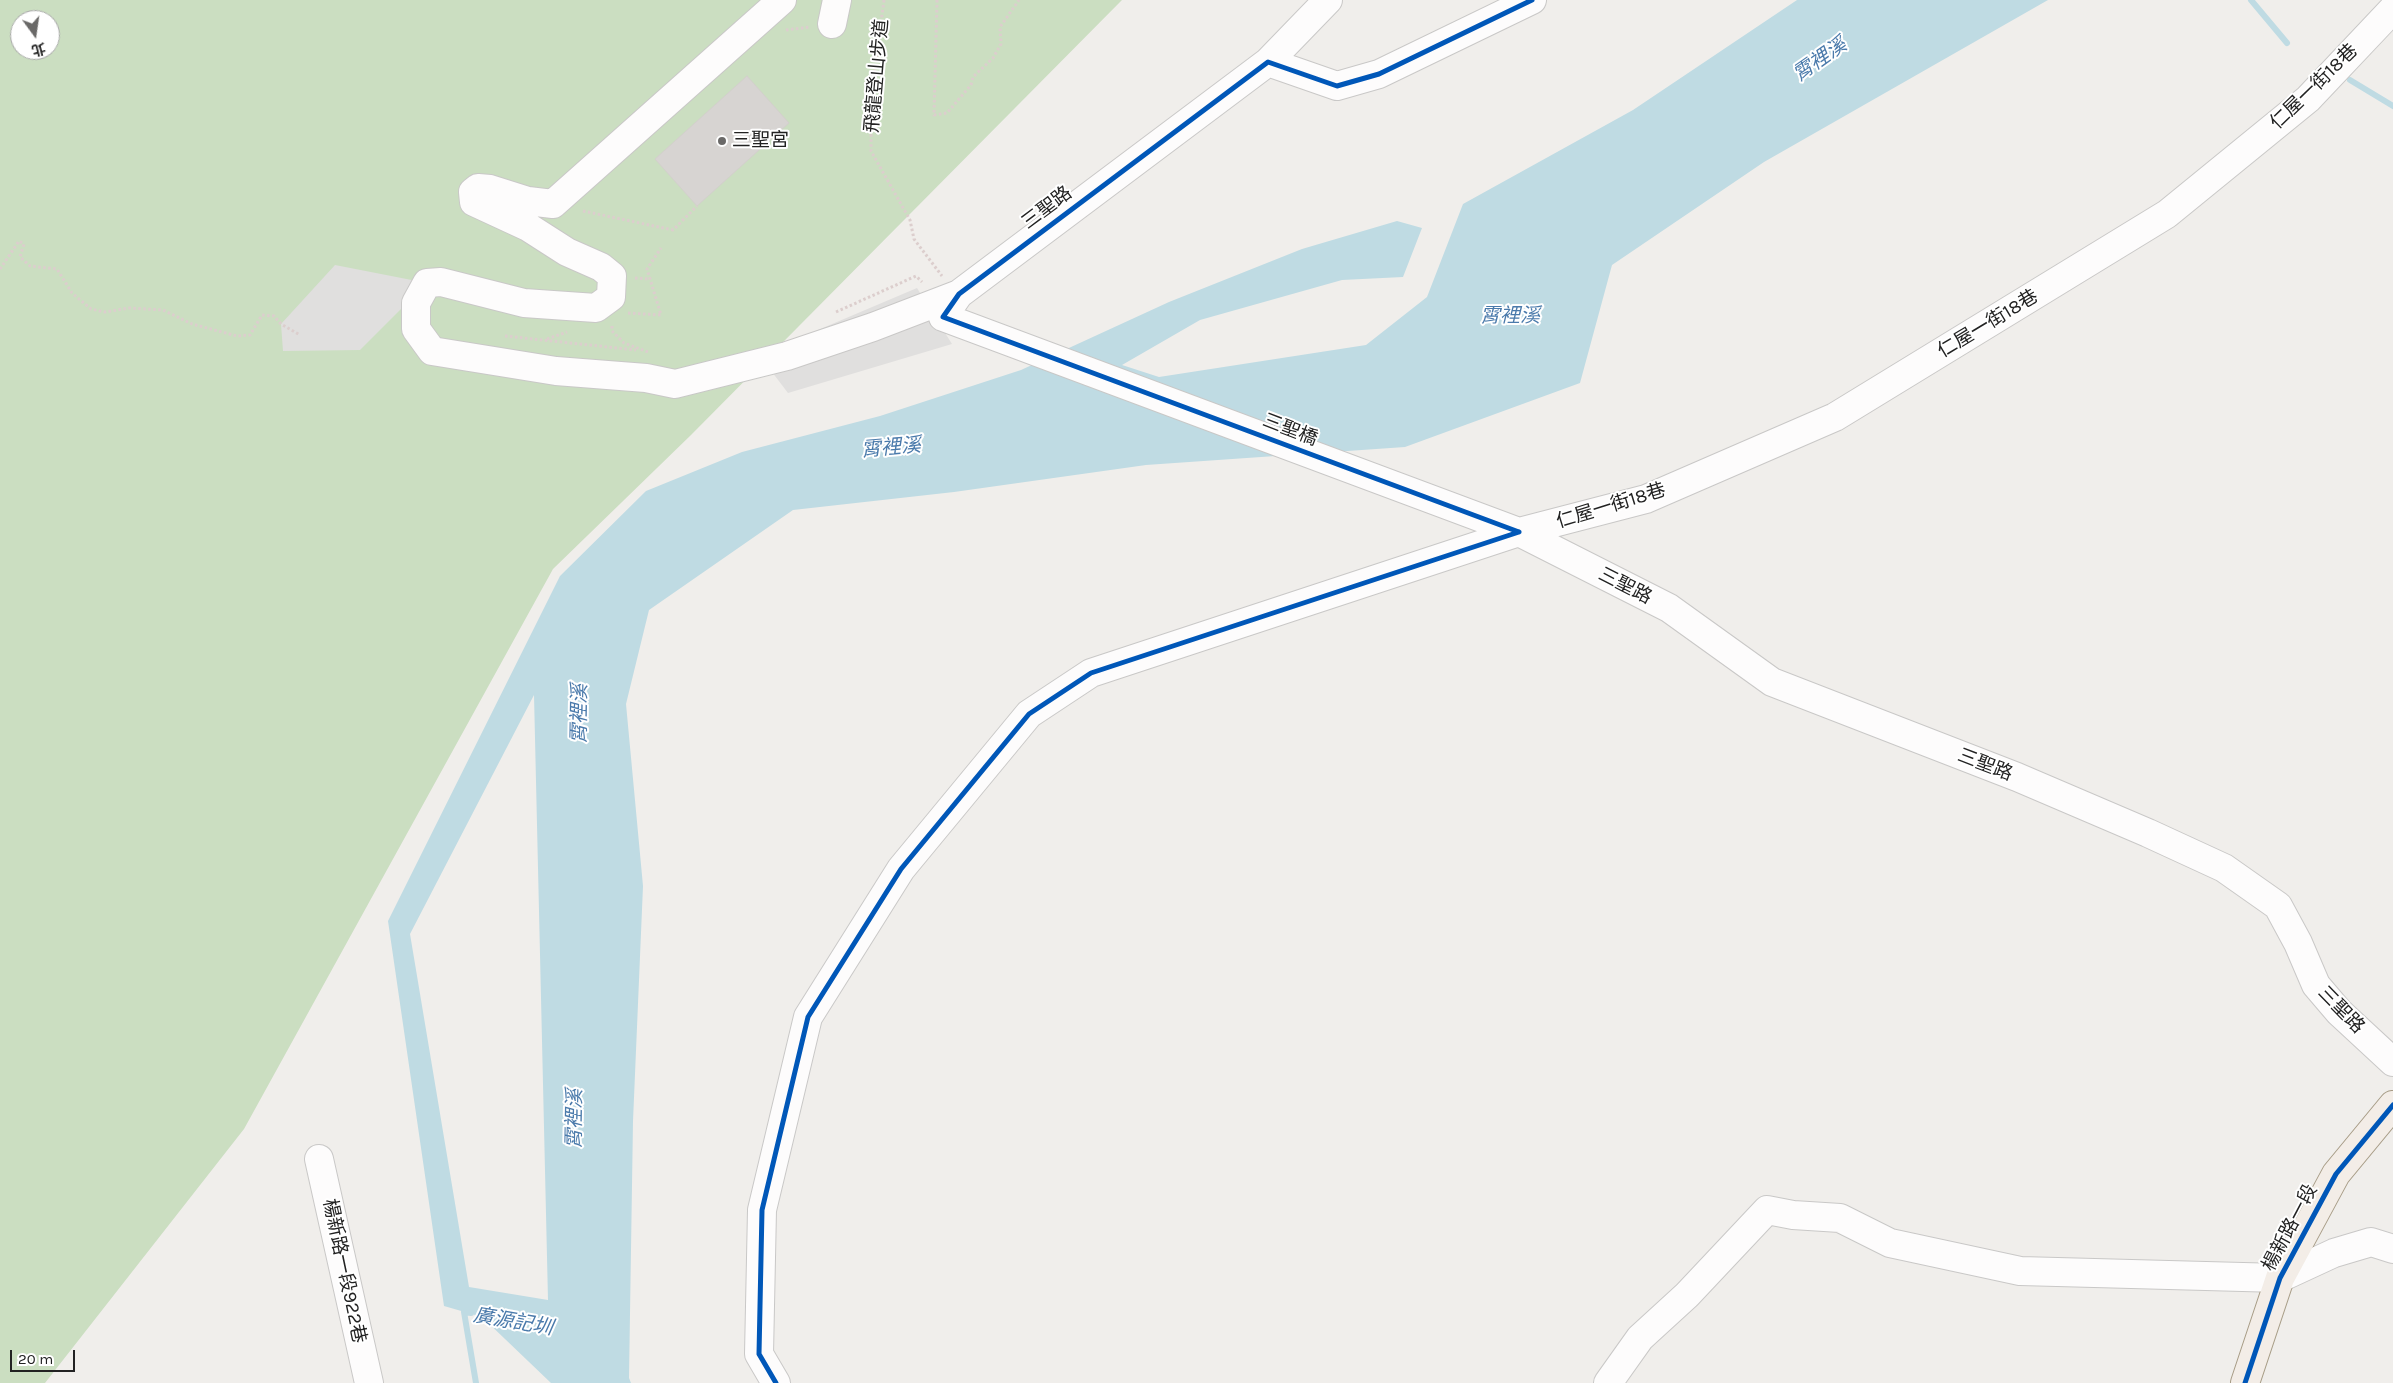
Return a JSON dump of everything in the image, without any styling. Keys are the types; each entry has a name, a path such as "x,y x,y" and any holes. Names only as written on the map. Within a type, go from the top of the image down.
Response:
{"main road":[{"name":"楊新路一段","path":"2245,1383 2280,1278 2336,1174 2393,1105"}],"street":[{"path":"782,0 553,204 528,201 490,189 478,188 473,192 474,202 528,227 567,252 601,267 612,276 611,297 596,308 524,303 441,282 427,283 416,303 416,329 432,351 556,371 646,378 675,384 787,356 943,298"},
{"name":"三聖路","path":"1050,356 943,317 943,298 1268,62 1328,0"},
{"path":"1268,62 1337,86 1379,74 1532,0"},
{"name":"仁屋一街18巷","path":"776,1383 758,1354 762,1210 808,1017 901,869 1029,714 1091,673 1519,532 1646,499 1835,417 2168,214 2308,99 2393,9"},
{"name":"三聖橋","path":"1050,356 1519,532"},
{"name":"三聖路","path":"1519,532 1669,608 1772,682 2017,778 2148,833 2224,868 2278,906 2298,943 2316,985 2339,1012 2393,1062"},
{"name":"楊新路一段922巷","path":"319,1158 369,1383"},
{"path":"1608,1383 1640,1338 1687,1295 1767,1210 1793,1215 1840,1218 1890,1243 2020,1271 2280,1278 2334,1254 2371,1242 2393,1249"}],"path":[{"path":"937,0 934,115 947,113 971,85 973,77 992,58 1000,44 1000,27 1019,0"},
{"path":"553,204 673,230 697,206"},
{"path":"0,269 19,241 24,244 20,257 30,266 57,269 72,294 91,309 106,312 129,308 164,310 192,324 237,336 250,335 262,314 274,316 281,324 300,335"},
{"path":"624,313 661,315 647,269 661,248"},
{"path":"835,312 916,276 943,298"},
{"path":"612,322 612,332 624,343 657,354"}],"green space":[{"path":"0,0 1122,0 691,435 553,569 244,1129 45,1383 0,1383"}],"shaded area":[{"path":"335,265 427,283 360,350 283,351 281,324"},
{"path":"917,288 952,344 788,393 759,355"}],"water":[{"name":"霄裡溪","path":"1797,0 2048,0 1764,162 1612,265 1580,383 1405,447 1146,465 954,492 793,510 649,610 626,704 643,886 633,1121 629,1378 631,1383 551,1383 482,1317 444,1306 388,921 560,576 646,491 742,452 880,416 1021,370 1169,302 1302,249 1397,221 1422,228 1403,277 1342,280 1200,320 1122,365 1159,377 1366,345 1427,297 1463,204 1633,110","holes":["534,695 548,1300 469,1287 410,934"]}],"building":[{"name":"三聖宮","path":"747,76 789,123 697,206 655,159"}],"waterway":[{"path":"2251,0 2287,43"},
{"path":"2350,80 2393,106"},
{"name":"廣源記圳","path":"471,1313 464,1312 476,1383"}],"cycle path":[{"path":"1519,532 943,317 959,294 1268,62 1337,86 1379,74 1532,0"},
{"path":"776,1383 759,1354 762,1210 808,1017 901,869 1029,714 1091,673 1519,532"},
{"path":"2245,1383 2280,1278 2336,1174 2393,1105"}],"place":[{"name":"三聖宮","path":"722,141"}]}
